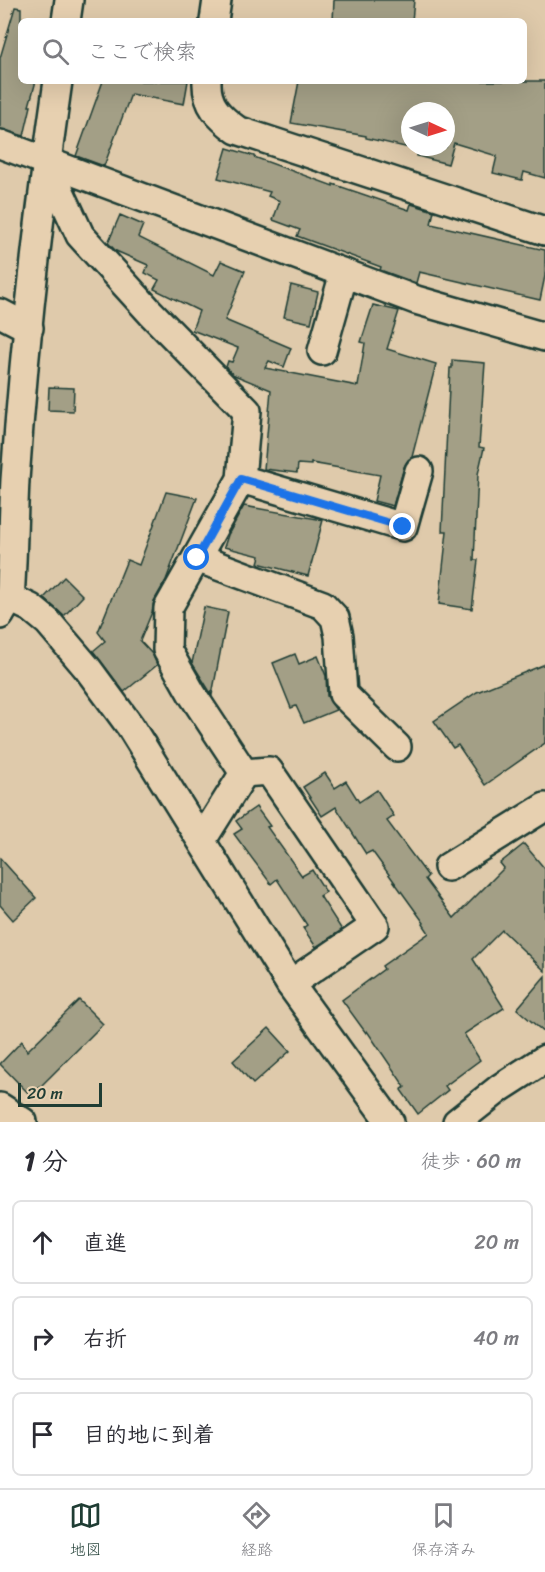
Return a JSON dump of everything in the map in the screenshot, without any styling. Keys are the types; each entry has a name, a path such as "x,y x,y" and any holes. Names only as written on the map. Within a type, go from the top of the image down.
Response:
{"street":[{"path":"66,18 69,0"},
{"path":"214,18 217,0"},
{"path":"58,84 46,161 29,328 8,478 5,607 32,608 48,622 88,669 130,726 290,984 390,1122"},
{"path":"207,84 207,91 218,116 237,130 545,231"},
{"path":"0,144 416,300 545,337"},
{"path":"46,161 80,236 151,313 248,411 241,479 168,608 167,650 192,694 244,773"},
{"path":"322,351 344,273"},
{"path":"0,313 29,328"},
{"path":"241,479 403,527 419,471"},
{"path":"197,558 324,605 335,618 339,636 343,694 397,747"},
{"path":"244,773 269,771 375,926 290,984"},
{"path":"202,840 244,773"},
{"path":"448,867 543,811"},
{"path":"457,1122 500,1088 545,1059"},
{"path":"0,1107 23,1122"}],"building":[{"path":"334,0 414,0 412,18 333,18"},
{"path":"15,7 21,8 21,18 18,18 18,84 35,84 24,136 0,129 0,58"},
{"path":"527,81 545,81 545,178 524,172 522,180 493,173 497,156 455,143 455,102 401,102 401,146 366,138 366,136 291,123 298,84 527,84"},
{"path":"102,84 187,84 184,104 131,94 104,166 76,156"},
{"path":"227,148 409,210 411,204 434,211 431,224 545,250 545,276 540,300 419,272 416,283 380,270 381,267 297,236 300,230 273,220 280,201 268,196 270,192 218,178"},
{"path":"417,156 450,156 448,164"},
{"path":"120,215 143,225 138,237 214,275 221,261 245,271 225,320 291,348 284,367 269,361 265,368 358,386 365,343 361,342 373,305 399,311 387,349 436,364 412,457 404,467 393,506 374,501 380,475 311,463 311,465 298,464 297,473 264,469 271,390 232,374 226,367 228,361 232,362 238,348 192,330 199,311 154,289 159,280 145,273 148,265 116,251 108,243"},
{"path":"291,285 318,292 311,323 284,317"},
{"path":"452,360 485,363 479,447 484,448 478,474 474,560 478,560 472,609 439,604 447,531 442,531"},
{"path":"49,387 74,388 73,411 48,410"},
{"path":"166,492 197,498 166,580 154,601 140,641 153,655 157,665 124,692 93,651 105,641 98,632 127,560 139,565"},
{"path":"244,506 323,520 308,576 258,563 260,556 224,547"},
{"path":"64,577 83,596 64,616 44,598"},
{"path":"204,607 228,612 212,695 192,663"},
{"path":"295,654 299,664 318,656 326,676 327,696 336,710 304,723 296,706 291,708 273,663"},
{"path":"545,664 545,743 485,785 458,745 453,748 434,721 477,692"},
{"path":"325,773 335,788 346,781 359,802 377,790 394,816 387,821 428,876 425,879 454,918 504,868 500,863 524,844 545,869 545,971 502,930 473,959 504,1008 464,1034 480,1060 445,1086 448,1090 418,1114 401,1090 405,1087 367,1031 366,1033 342,1000 384,969 382,966 429,933 372,851 366,854 336,807 322,816 303,787"},
{"path":"256,807 270,826 267,827 302,876 312,870 326,892 320,896 342,930 316,947 303,928 307,925 277,879 271,884 234,834 242,829 236,821"},
{"path":"0,858 36,898 13,920 0,905"},
{"path":"545,976 545,1033 517,1009"},
{"path":"79,1000 103,1024 31,1096 0,1064 22,1041 27,1051"},
{"path":"269,1028 290,1051 253,1084 233,1061"}],"route":[{"path":"197,558 241,479 403,527"}]}
